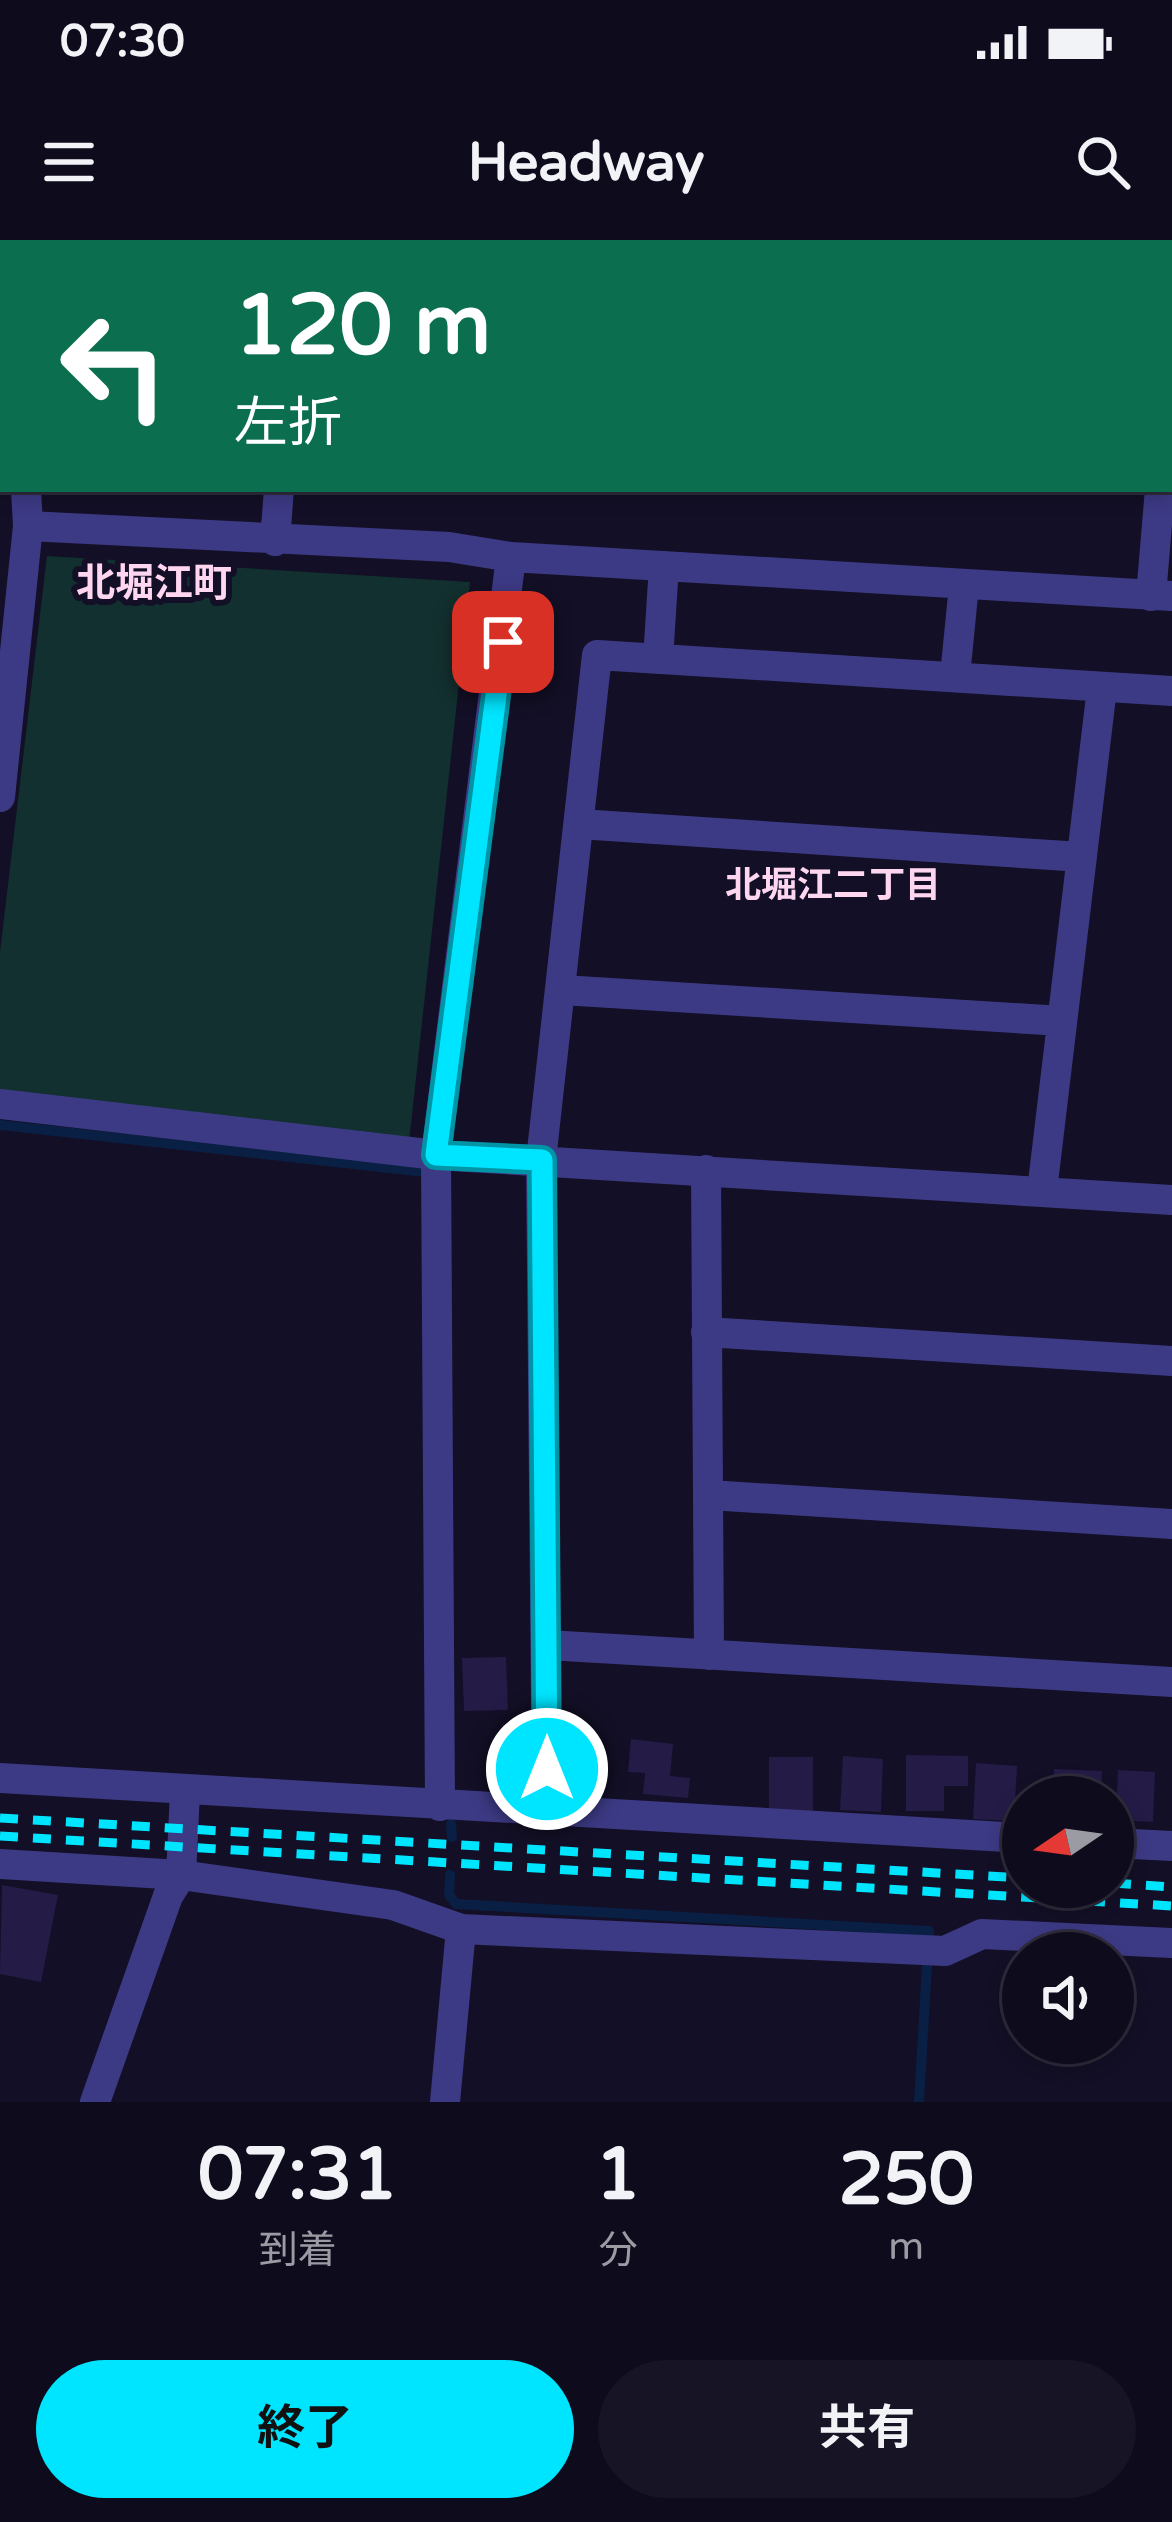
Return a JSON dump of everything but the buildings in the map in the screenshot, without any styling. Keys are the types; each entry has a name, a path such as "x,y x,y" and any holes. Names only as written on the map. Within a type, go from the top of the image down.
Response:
{"street":[{"path":"0,797 28,526 26,492"},
{"path":"274,541 279,492"},
{"path":"28,526 427,546 512,557 1161,596 1160,492"},
{"path":"440,1806 437,1167 512,557"},
{"path":"658,659 664,566"},
{"path":"955,676 964,585"},
{"path":"547,1810 542,1160 597,655 1172,691"},
{"path":"1042,1191 1102,688"},
{"path":"579,824 1082,857"},
{"path":"562,990 1062,1021"},
{"path":"0,1104 437,1167 542,1160 1172,1200"},
{"path":"706,1170 710,1655"},
{"path":"706,1332 1172,1361"},
{"path":"709,1495 1172,1524"},
{"path":"547,1646 1172,1682"},
{"path":"0,1778 1002,1837"},
{"path":"95,2102 167,1896 181,1875 185,1792"},
{"path":"1134,1844 1172,1846"},
{"path":"0,1864 181,1875 393,1905 460,1929 946,1952 982,1934 1172,1943"},
{"path":"446,2102 460,1929"}],"green space":[{"path":"47,556 470,582 409,1142 0,1098 0,952"}],"waterway":[{"path":"0,1125 435,1173"},
{"path":"451,1824 452,1837"},
{"path":"450,1875 449,1895 456,1904 929,1931 919,2102"}],"railway":[{"path":"0,1818 1002,1877"},
{"path":"0,1836 1172,1906"},
{"path":"1134,1884 1172,1887"}],"district":[{"name":"北堀江町","path":"154,583"},
{"name":"北堀江二丁目","path":"833,885"}],"route":[{"path":"503,642 436,1155 542,1160 547,1769"}]}
